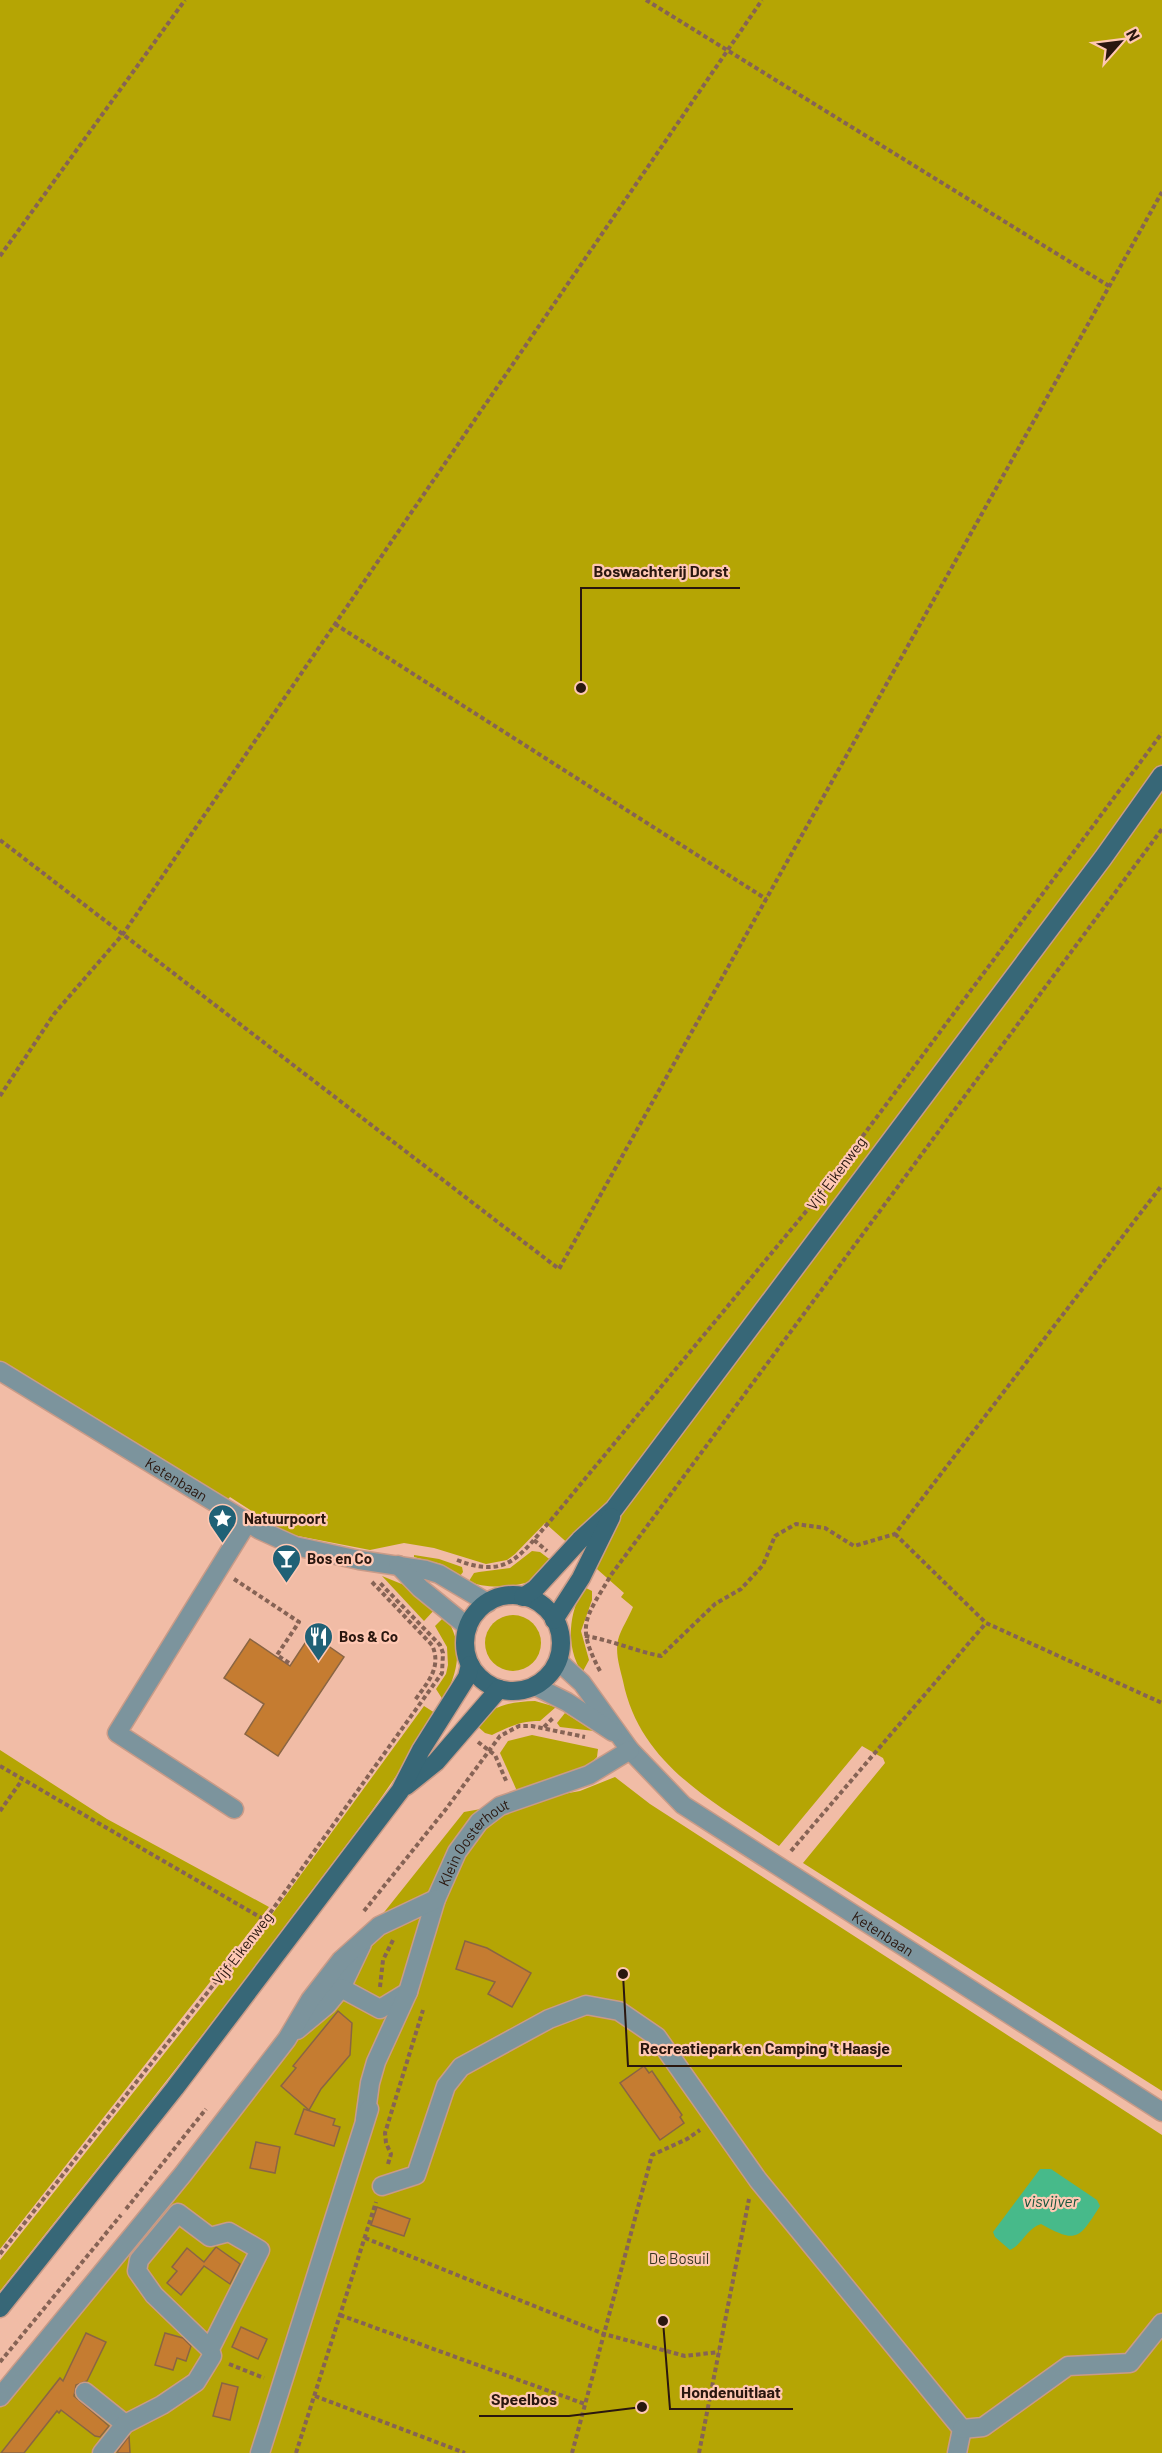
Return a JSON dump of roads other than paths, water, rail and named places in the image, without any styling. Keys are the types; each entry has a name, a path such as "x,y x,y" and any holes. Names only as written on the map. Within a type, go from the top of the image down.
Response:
{"main road":[{"name":"Vijf Eikenweg","path":"523,1597 535,1589 580,1540 614,1509 1103,858 1162,775"},
{"name":"Vijf Eikenweg","path":"554,1620 581,1578 614,1509"},
{"path":"505,1596 523,1597 541,1605 554,1620 561,1640 558,1661 545,1679 536,1686 517,1691 499,1689 477,1675 470,1665 465,1640 468,1628 473,1618 488,1603 505,1596"},
{"name":"Vijf Eikenweg","path":"0,2307 175,2088 400,1791 421,1750 467,1677 470,1665"},
{"name":"Vijf Eikenweg","path":"400,1791 436,1762 499,1689"}],"street":[{"name":"Ketenbaan","path":"0,1371 247,1523 295,1546 362,1567 398,1565 439,1574 488,1603"},
{"path":"234,1809 117,1732 247,1523"},
{"path":"398,1565 468,1628"},
{"name":"Ketenbaan","path":"558,1661 582,1683 625,1743 683,1805 1162,2112"},
{"name":"Ketenbaan","path":"536,1686 567,1702 625,1743"},
{"name":"Klein Oosterhout","path":"260,2453 365,2119 370,2083 376,2062 408,1992 436,1899 458,1852 479,1822 500,1806 589,1775 625,1743"},
{"path":"0,2397 183,2174 287,2039 316,1992 341,1960 387,1923 436,1899"},
{"path":"287,2039 327,2005 341,1988 364,1940"},
{"path":"341,1988 380,2009 408,1992"},
{"path":"382,2186 416,2175 446,2086 461,2067 549,2019 586,2005 619,2011 657,2037 752,2172 963,2429"},
{"path":"102,2453 125,2424 162,2405 196,2382 211,2353 260,2250 229,2232 210,2237 178,2213 139,2260 138,2271 154,2295 211,2353"},
{"path":"963,2429 983,2427 1068,2366 1130,2363 1162,2323"},
{"path":"85,2392 125,2424"},
{"path":"957,2453 963,2429"}],"water":[{"name":"visvijver","path":"1040,2169 1051,2169 1097,2200 1100,2206 1087,2226 1076,2235 1062,2234 1041,2224 1032,2229 1010,2250 995,2237 993,2232"}],"place":[{"name":"Boswachterij Dorst","path":"581,688"},
{"name":"Natuurpoort","path":"223,1544"},
{"name":"Bos en Co","path":"286,1584"},
{"name":"Bos & Co","path":"318,1662"},
{"name":"Recreatiepark en Camping 't Haasje","path":"623,1974"},
{"name":"Hondenuitlaat","path":"663,2321"},
{"name":"Speelbos","path":"642,2407"}],"park label":[{"name":"De Bosuil","path":"679,2258"}]}
